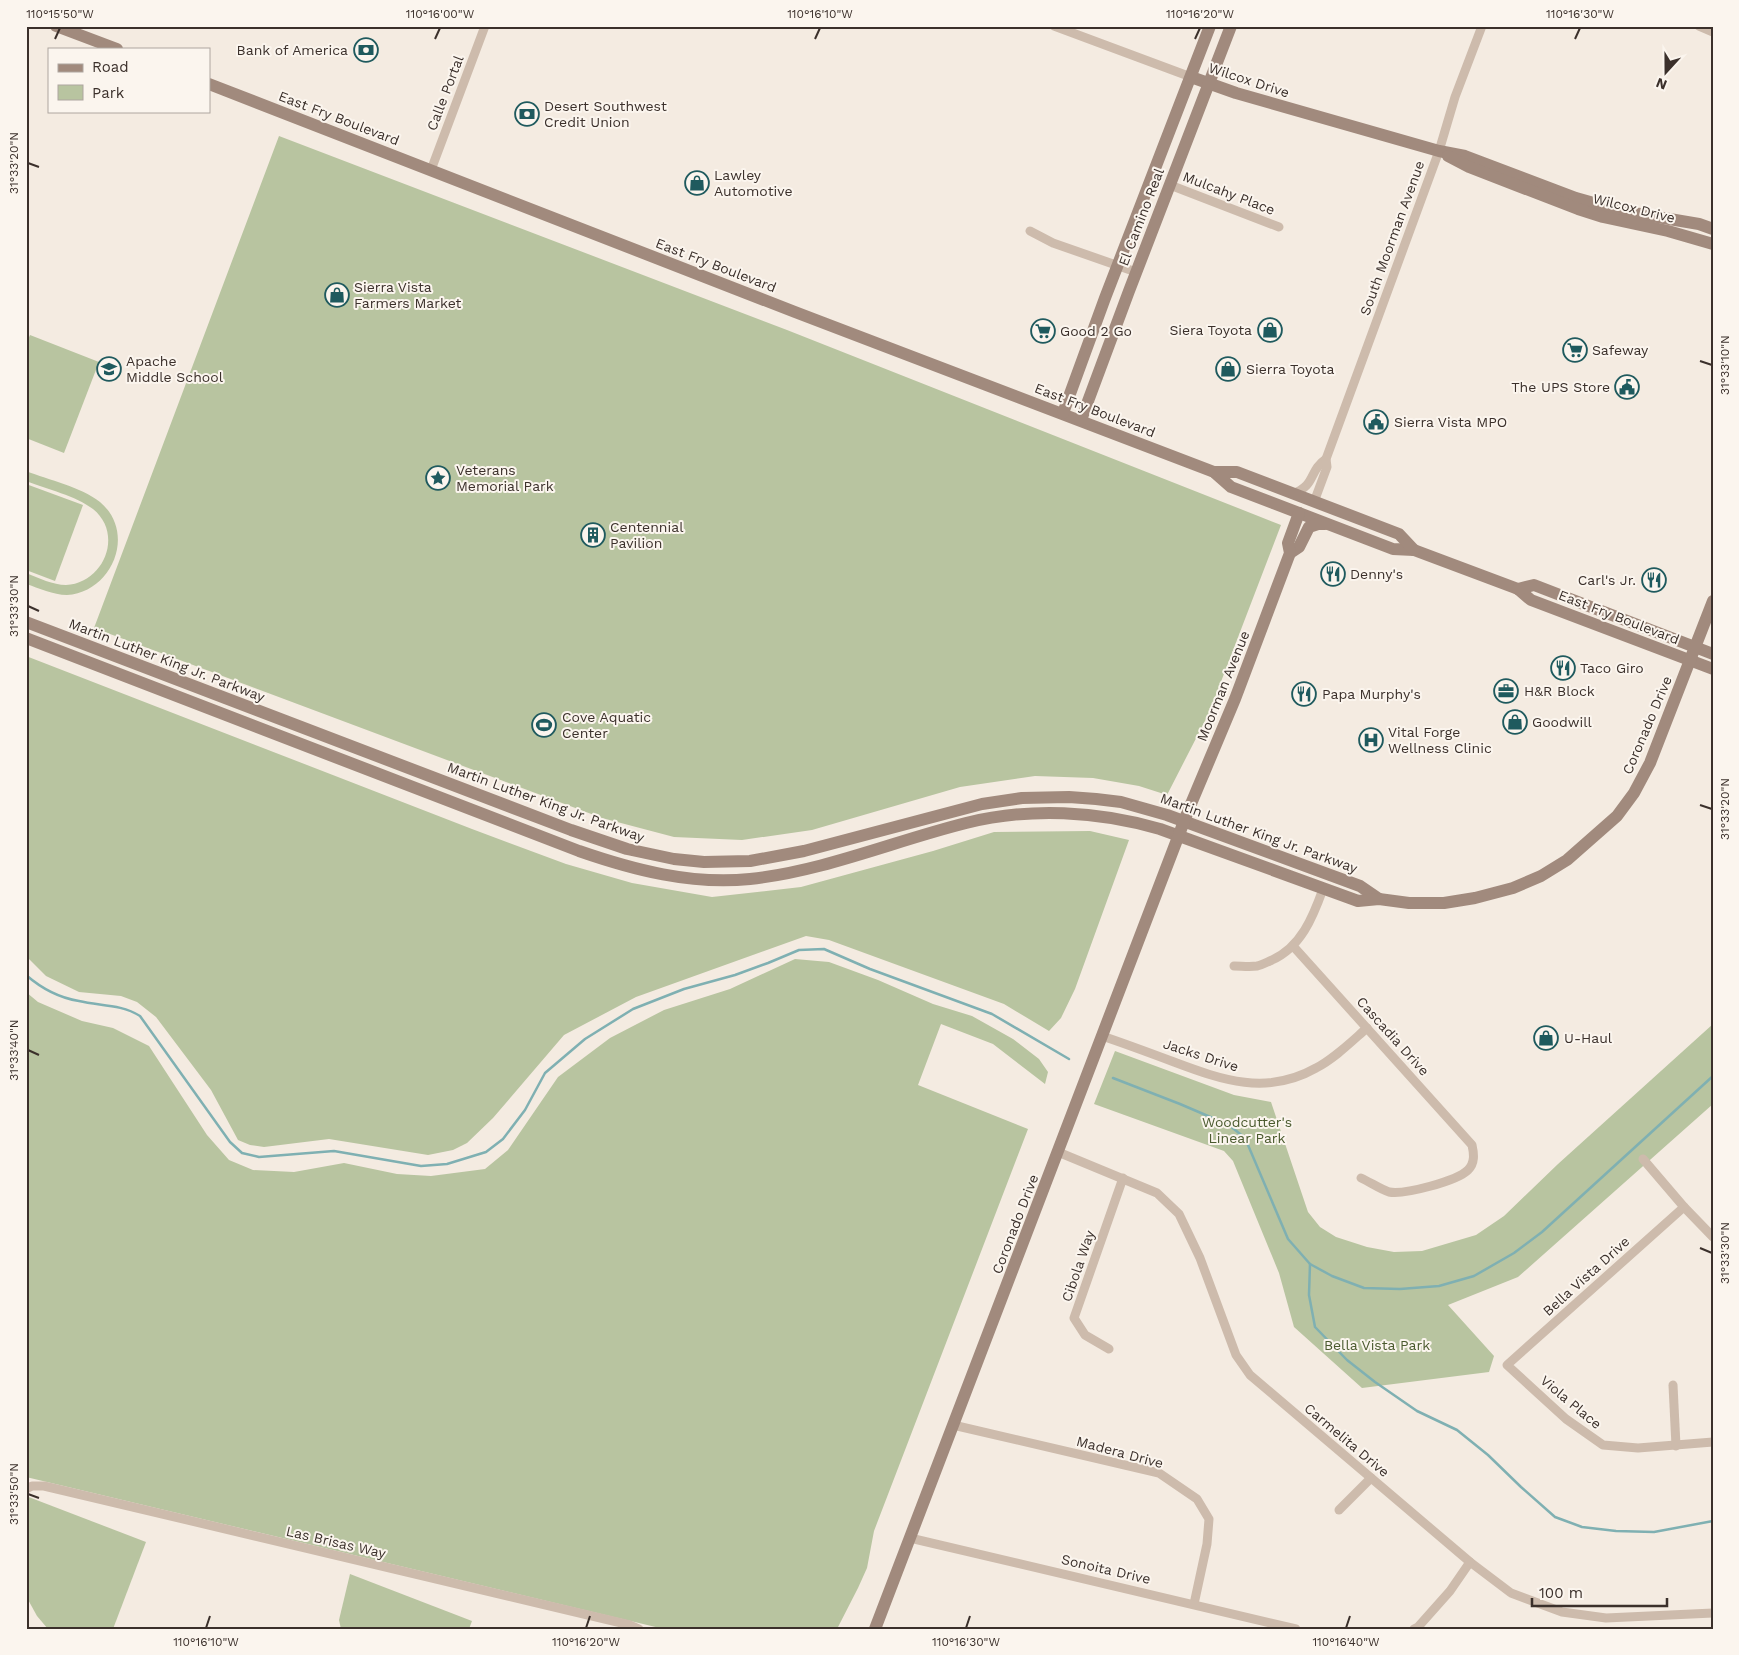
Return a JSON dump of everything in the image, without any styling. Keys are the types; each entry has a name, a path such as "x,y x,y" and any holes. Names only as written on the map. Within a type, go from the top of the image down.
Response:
{"street":[{"path":"56,26 114,48"},
{"name":"Calle Portal","path":"431,170 485,26"},
{"name":"Wilcox Drive","path":"1054,26 1191,77 1260,100 1439,151 1465,156 1576,198 1622,211 1699,224 1713,229"},
{"name":"El Camino Real","path":"1063,414 1117,266 1210,26"},
{"name":"El Camino Real","path":"1081,420 1231,26"},
{"name":"South Moorman Avenue","path":"1314,502 1327,467 1326,458 1439,151 1455,97 1482,26"},
{"path":"1699,26 1713,32"},
{"name":"East Fry Boulevard","path":"210,84 795,312 1214,472 1231,486 1326,524 1393,550 1414,550 1518,589 1531,600 1713,669"},
{"name":"Wilcox Drive","path":"1439,151 1469,167 1578,210 1668,231 1713,244"},
{"name":"Mulcahy Place","path":"1170,184 1279,227"},
{"path":"1030,231 1053,244 1136,272"},
{"name":"South Moorman Avenue","path":"1292,494 1303,490 1311,482 1318,464 1326,458"},
{"name":"East Fry Boulevard","path":"1214,472 1237,472 1399,534 1414,550"},
{"name":"Moorman Avenue","path":"1182,829 1235,699 1290,554 1288,543 1299,513"},
{"name":"Moorman Avenue","path":"1290,554 1299,547 1309,527 1326,524"},
{"name":"East Fry Boulevard","path":"1518,589 1534,585 1713,654"},
{"name":"Coronado Drive","path":"1379,899 1409,903 1444,904 1475,898 1513,888 1541,876 1567,860 1616,816 1634,793 1650,763 1713,601"},
{"name":"Martin Luther King Jr. Parkway","path":"26,622 571,830 627,849 674,859 704,862 750,861 777,857 982,804 1022,798 1069,797 1121,802 1148,808 1182,829 1323,889 1358,900 1379,899"},
{"name":"Martin Luther King Jr. Parkway","path":"26,638 579,851 649,872 718,880 775,876 804,870 967,823 1017,815 1052,813 1105,816 1182,829 1360,886 1379,899"},
{"name":"Coronado Drive","path":"875,1629 1182,829"},
{"path":"1234,966 1259,966 1278,957 1293,946 1306,929 1323,889"},
{"name":"Cascadia Drive","path":"1293,946 1472,1145 1474,1154 1468,1170 1437,1184 1410,1191 1390,1192 1361,1178"},
{"name":"Jacks Drive","path":"1102,1036 1209,1075 1233,1082 1255,1084 1278,1082 1316,1068 1336,1055 1367,1028"},
{"name":"Carmelita Drive","path":"1058,1152 1157,1193 1179,1214 1200,1258 1236,1354 1250,1376 1470,1562 1511,1593 1562,1612 1606,1618 1713,1613"},
{"path":"1643,1160 1713,1237"},
{"name":"Cibola Way","path":"1109,1349 1085,1335 1074,1318 1123,1178"},
{"name":"Bella Vista Drive","path":"1507,1365 1684,1207"},
{"name":"Viola Place","path":"1507,1365 1566,1419 1602,1445 1638,1448 1713,1442"},
{"path":"1673,1385 1676,1446"},
{"name":"Madera Drive","path":"953,1425 1159,1473 1197,1499 1209,1519 1207,1544 1194,1604"},
{"path":"1339,1510 1371,1478"},
{"name":"Las Brisas Way","path":"26,1488 44,1486 295,1547 543,1603 630,1625 639,1629"},
{"name":"Sonoita Drive","path":"910,1538 1296,1629"},
{"path":"1414,1629 1418,1627 1450,1591 1470,1562"}],"green space":[{"path":"279,136 787,330 1281,525 1209,713 1167,795 1139,786 1093,778 1035,776 960,787 812,830 742,840 674,837 602,818 94,628"},
{"path":"30,335 99,362 64,453 26,438 26,344"},
{"path":"26,471 84,492 100,502 111,515 117,529 118,544 114,559 107,572 96,584 83,591 67,595 57,594 26,584 26,573 61,585 79,582 91,576 99,567 105,556 108,544 107,531 102,519 93,509 78,500 26,481"},
{"path":"26,484 83,505 55,581 26,570"},
{"path":"26,656 566,864 632,883 712,897 801,887 933,851 994,832 1090,831 1129,840 1075,989 1061,1018 1049,1031 1004,1004 829,940 806,936 636,997 564,1035 493,1118 467,1143 453,1150 428,1155 329,1139 264,1147 250,1145 238,1140 211,1090 156,1017 137,1002 121,996 79,992 46,976 26,956"},
{"path":"795,959 829,962 878,980 933,1004 972,1016 1013,1039 1039,1059 1048,1072 1045,1084 993,1044 941,1024 918,1085 1028,1129 874,1531 867,1568 837,1629 664,1629 26,1477 26,992 38,1002 82,1021 113,1028 149,1046 207,1135 229,1160 253,1170 294,1172 344,1163 397,1174 431,1176 485,1169 508,1150 558,1077 610,1038 664,1010 730,989"},
{"name":"Woodcutter's Linear Park","path":"1713,1024 1713,1104 1518,1277 1448,1305 1494,1356 1489,1372 1362,1388 1294,1327 1279,1273 1233,1161 1224,1151 1094,1104 1115,1051 1234,1095 1271,1102 1308,1212 1320,1227 1336,1237 1367,1247 1394,1252 1422,1251 1476,1235 1504,1216 1558,1164"},
{"path":"26,1496 146,1542 113,1629 48,1629 37,1616 26,1596"},
{"path":"350,1574 472,1621 469,1629 341,1629 339,1620"}],"waterway":[{"path":"26,975 44,988 65,998 118,1007 140,1016 230,1142 242,1153 259,1157 334,1151 421,1166 447,1164 486,1152 503,1139 525,1110 545,1073 585,1039 633,1009 684,989 735,975 799,950 824,949 870,969 992,1014 1069,1059"},
{"path":"1113,1078 1229,1125 1245,1138 1288,1239 1310,1264 1332,1276 1364,1288 1400,1289 1439,1286 1474,1276 1514,1253 1542,1232 1713,1076"},
{"path":"1310,1264 1309,1295 1315,1327 1347,1360 1375,1382 1417,1411 1457,1430 1488,1455 1555,1517 1582,1527 1616,1531 1654,1532 1713,1521"}],"place":[{"name":"Bank of America","path":"366,50"},
{"name":"Desert Southwest Credit Union","path":"527,114"},
{"name":"Lawley Automotive","path":"697,183"},
{"name":"Sierra Vista Farmers Market","path":"337,295"},
{"name":"Siera Toyota","path":"1270,330"},
{"name":"Good 2 Go","path":"1043,331"},
{"name":"Safeway","path":"1575,350"},
{"name":"Apache Middle School","path":"109,369"},
{"name":"Sierra Toyota","path":"1228,369"},
{"name":"The UPS Store","path":"1627,387"},
{"name":"Sierra Vista MPO","path":"1376,422"},
{"name":"Veterans Memorial Park","path":"438,478"},
{"name":"Centennial Pavilion","path":"593,535"},
{"name":"Denny's","path":"1333,574"},
{"name":"Carl's Jr.","path":"1654,580"},
{"name":"Taco Giro","path":"1563,668"},
{"name":"H&R Block","path":"1506,691"},
{"name":"Papa Murphy's","path":"1304,694"},
{"name":"Goodwill","path":"1515,722"},
{"name":"Cove Aquatic Center","path":"544,725"},
{"name":"Vital Forge Wellness Clinic","path":"1371,740"},
{"name":"U-Haul","path":"1546,1038"}],"park label":[{"name":"Bella Vista Park","path":"1377,1345"}]}
